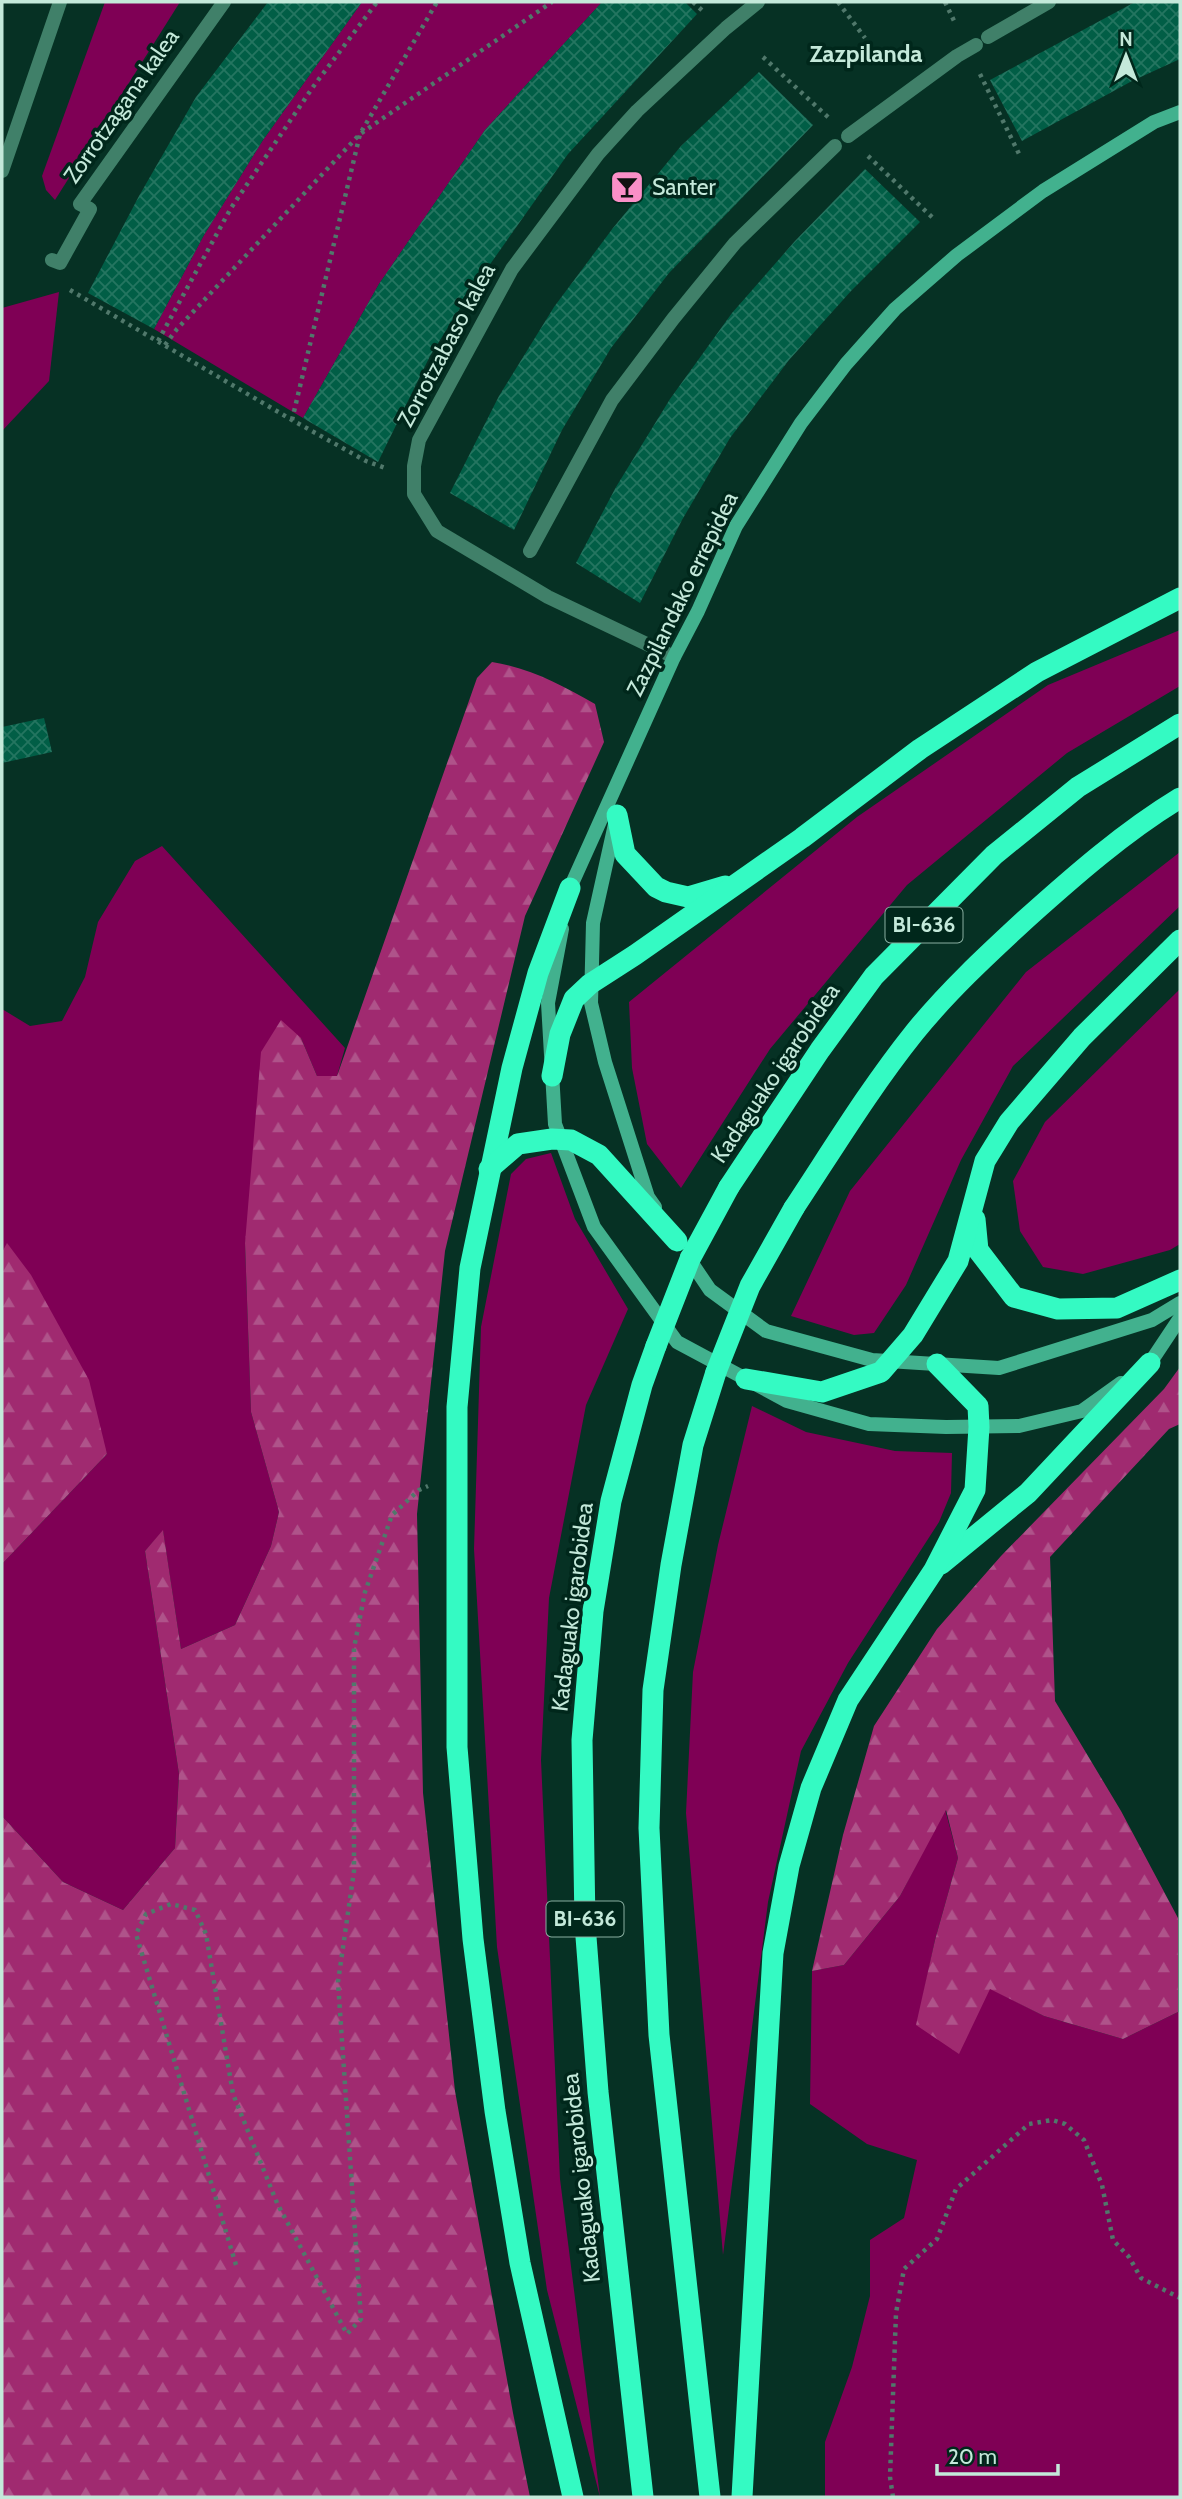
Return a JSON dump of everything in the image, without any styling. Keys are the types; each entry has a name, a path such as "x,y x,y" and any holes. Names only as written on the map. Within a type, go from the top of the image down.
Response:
{"highway":[{"path":"552,1076 564,1023 574,999 590,984 635,956 802,838 920,749 1037,672 1180,598"},
{"name":"Kadaguako igarobidea","path":"643,2497 597,2092 585,1924 582,1740 593,1611 611,1501 642,1385 690,1259 729,1187 820,1050 883,966 1005,847 1078,787 1180,724"},
{"name":"BI-636","path":"710,2497 659,2035 649,1828 653,1690 671,1565 693,1445 716,1372 750,1286 794,1208 862,1105 915,1032 983,958 1074,876 1180,798"},
{"path":"617,815 625,854 656,887 688,897 740,881"},
{"path":"570,887 538,973 512,1068 470,1268 457,1407 457,1747 473,1939 495,2111 520,2263 573,2497"},
{"path":"746,1379 822,1392 881,1372 912,1335 958,1261 985,1161 1009,1122 1082,1037 1180,940"},
{"path":"489,1169 518,1144 571,1140 598,1155 677,1241"},
{"path":"974,1208 978,1250 1014,1297 1058,1309 1117,1308 1180,1280"},
{"path":"934,1570 1028,1493 1150,1363"},
{"path":"743,2497 773,1953 789,1866 811,1788 848,1700 934,1570 975,1490 978,1406 937,1364"}],"street":[{"path":"2,171 60,2"},
{"name":"Zorrotzagana kalea","path":"52,260 60,263 90,209 80,204 224,2"},
{"name":"Zorrotzabaso kalea","path":"674,657 548,597 437,531 414,494 414,466 419,440 512,270 597,154 637,111 726,28 758,2"},
{"path":"848,136 977,44 1049,2"},
{"name":"Zazpilandako errepidea","path":"1180,112 1154,122 1043,191 957,255 895,309 846,364 794,435 736,526 570,887 548,1003 555,1124 594,1227 677,1342 787,1401 869,1424 1019,1426 1082,1411 1150,1363 1180,1318"},
{"path":"530,551 612,400 735,243 835,146"},
{"name":"Zazpilandako errepidea","path":"618,783 617,815 593,923 591,1003 605,1062 648,1197 710,1290 766,1331 872,1360 999,1368 1152,1320 1180,1303"}],"path":[{"path":"158,341 231,208 313,87 377,2"},
{"path":"292,420 360,134 437,2"},
{"path":"165,345 360,134 552,2"},
{"path":"693,2 706,15"},
{"path":"838,2 865,38"},
{"path":"945,2 977,44 1021,158"},
{"path":"67,289 292,420 366,461 390,469"},
{"path":"236,2265 136,1934 146,1914 172,1904 195,1910 206,1934 233,2094 277,2203 347,2334 361,2319 338,1982 354,1871 354,1648 365,1592 392,1515 419,1490 457,1473"},
{"path":"893,2497 890,2477 896,2313 904,2269 937,2238 956,2189 1028,2124 1052,2120 1065,2123 1084,2140 1102,2185 1112,2240 1129,2257 1141,2277 1180,2298"}],"shaded area":[{"path":"105,2 180,2 55,200 46,190 42,176"},
{"path":"362,2 602,2 485,130 379,284 303,418 154,329 204,235 263,140"},
{"path":"59,292 49,381 2,431 2,308"},
{"path":"1180,630 1180,686 1067,753 907,885 770,1049 681,1188 647,1144 632,1068 629,1002 857,817 1048,685"},
{"path":"162,846 345,1048 337,1076 317,1076 301,1038 245,1243 251,1412 279,1512 271,1546 235,1625 181,1649 163,1531 145,1551 179,1774 175,1848 123,1910 63,1882 2,1816 2,1564 107,1454 7,1244 2,1252 2,1009 30,1026 62,1021 85,977 98,922 135,861"},
{"path":"1180,852 1180,906 1013,1066 961,1160 906,1285 874,1333 854,1335 791,1316 850,1191 1026,972"},
{"path":"1180,989 1180,1244 1170,1250 1083,1274 1043,1267 1020,1231 1013,1181 1045,1122"},
{"path":"551,1153 575,1219 628,1309 586,1405 549,1598 541,1760 560,2179 600,2497 547,2290 497,1947 474,1549 481,1327 511,1174 526,1159"},
{"path":"752,1406 806,1432 895,1451 952,1453 951,1493 939,1522 848,1663 801,1751 768,1902 723,2255 686,1813 693,1672 718,1545"},
{"path":"945,1809 958,1858 935,1940 917,2025 990,1988 1044,2016 1123,2039 1180,2013 1180,2497 825,2497 825,2442 852,2367 870,2296 870,2240 904,2218 917,2160 867,2144 810,2104 812,1971 844,1965 900,1896"}],"green space":[{"path":"492,662 545,678 595,704 604,742 525,916 445,1251 417,1514 423,1793 455,2091 530,2497 2,2497 2,1816 63,1882 123,1910 175,1848 179,1774 145,1551 163,1530 181,1649 235,1625 271,1546 279,1512 251,1412 245,1243 261,1052 281,1020 301,1038 317,1076 337,1076 477,678"},
{"path":"7,1243 31,1275 89,1380 107,1454 2,1564 2,1252"},
{"path":"1180,1367 1180,1424 1169,1429 1050,1557 1055,1701 1121,1811 1178,1918 1178,2012 1123,2039 1044,2016 990,1989 959,2054 916,2025 935,1940 958,1858 946,1810 900,1896 844,1965 812,1971 843,1835 874,1726 937,1629 1001,1556 1164,1389"}],"building":[{"path":"268,2 362,2 263,140 204,235 154,329 88,293 139,196 196,97"},
{"path":"602,2 685,2 697,14 568,154 469,294 430,356 378,462 303,418 379,284 485,130"},
{"path":"1135,2 1180,2 1180,59 1132,81 1022,141 990,80"},
{"path":"759,72 813,125 669,273 611,348 562,430 514,530 450,493 499,396 554,307 613,228 681,146"},
{"path":"865,169 920,222 851,291 789,360 730,438 682,520 640,603 576,563 616,487 670,399 732,313 795,241"},
{"path":"44,718 52,752 2,763 2,727"}],"place":[{"name":"Santer","path":"627,187"}],"district":[{"name":"Zazpilanda","path":"866,54"}]}
